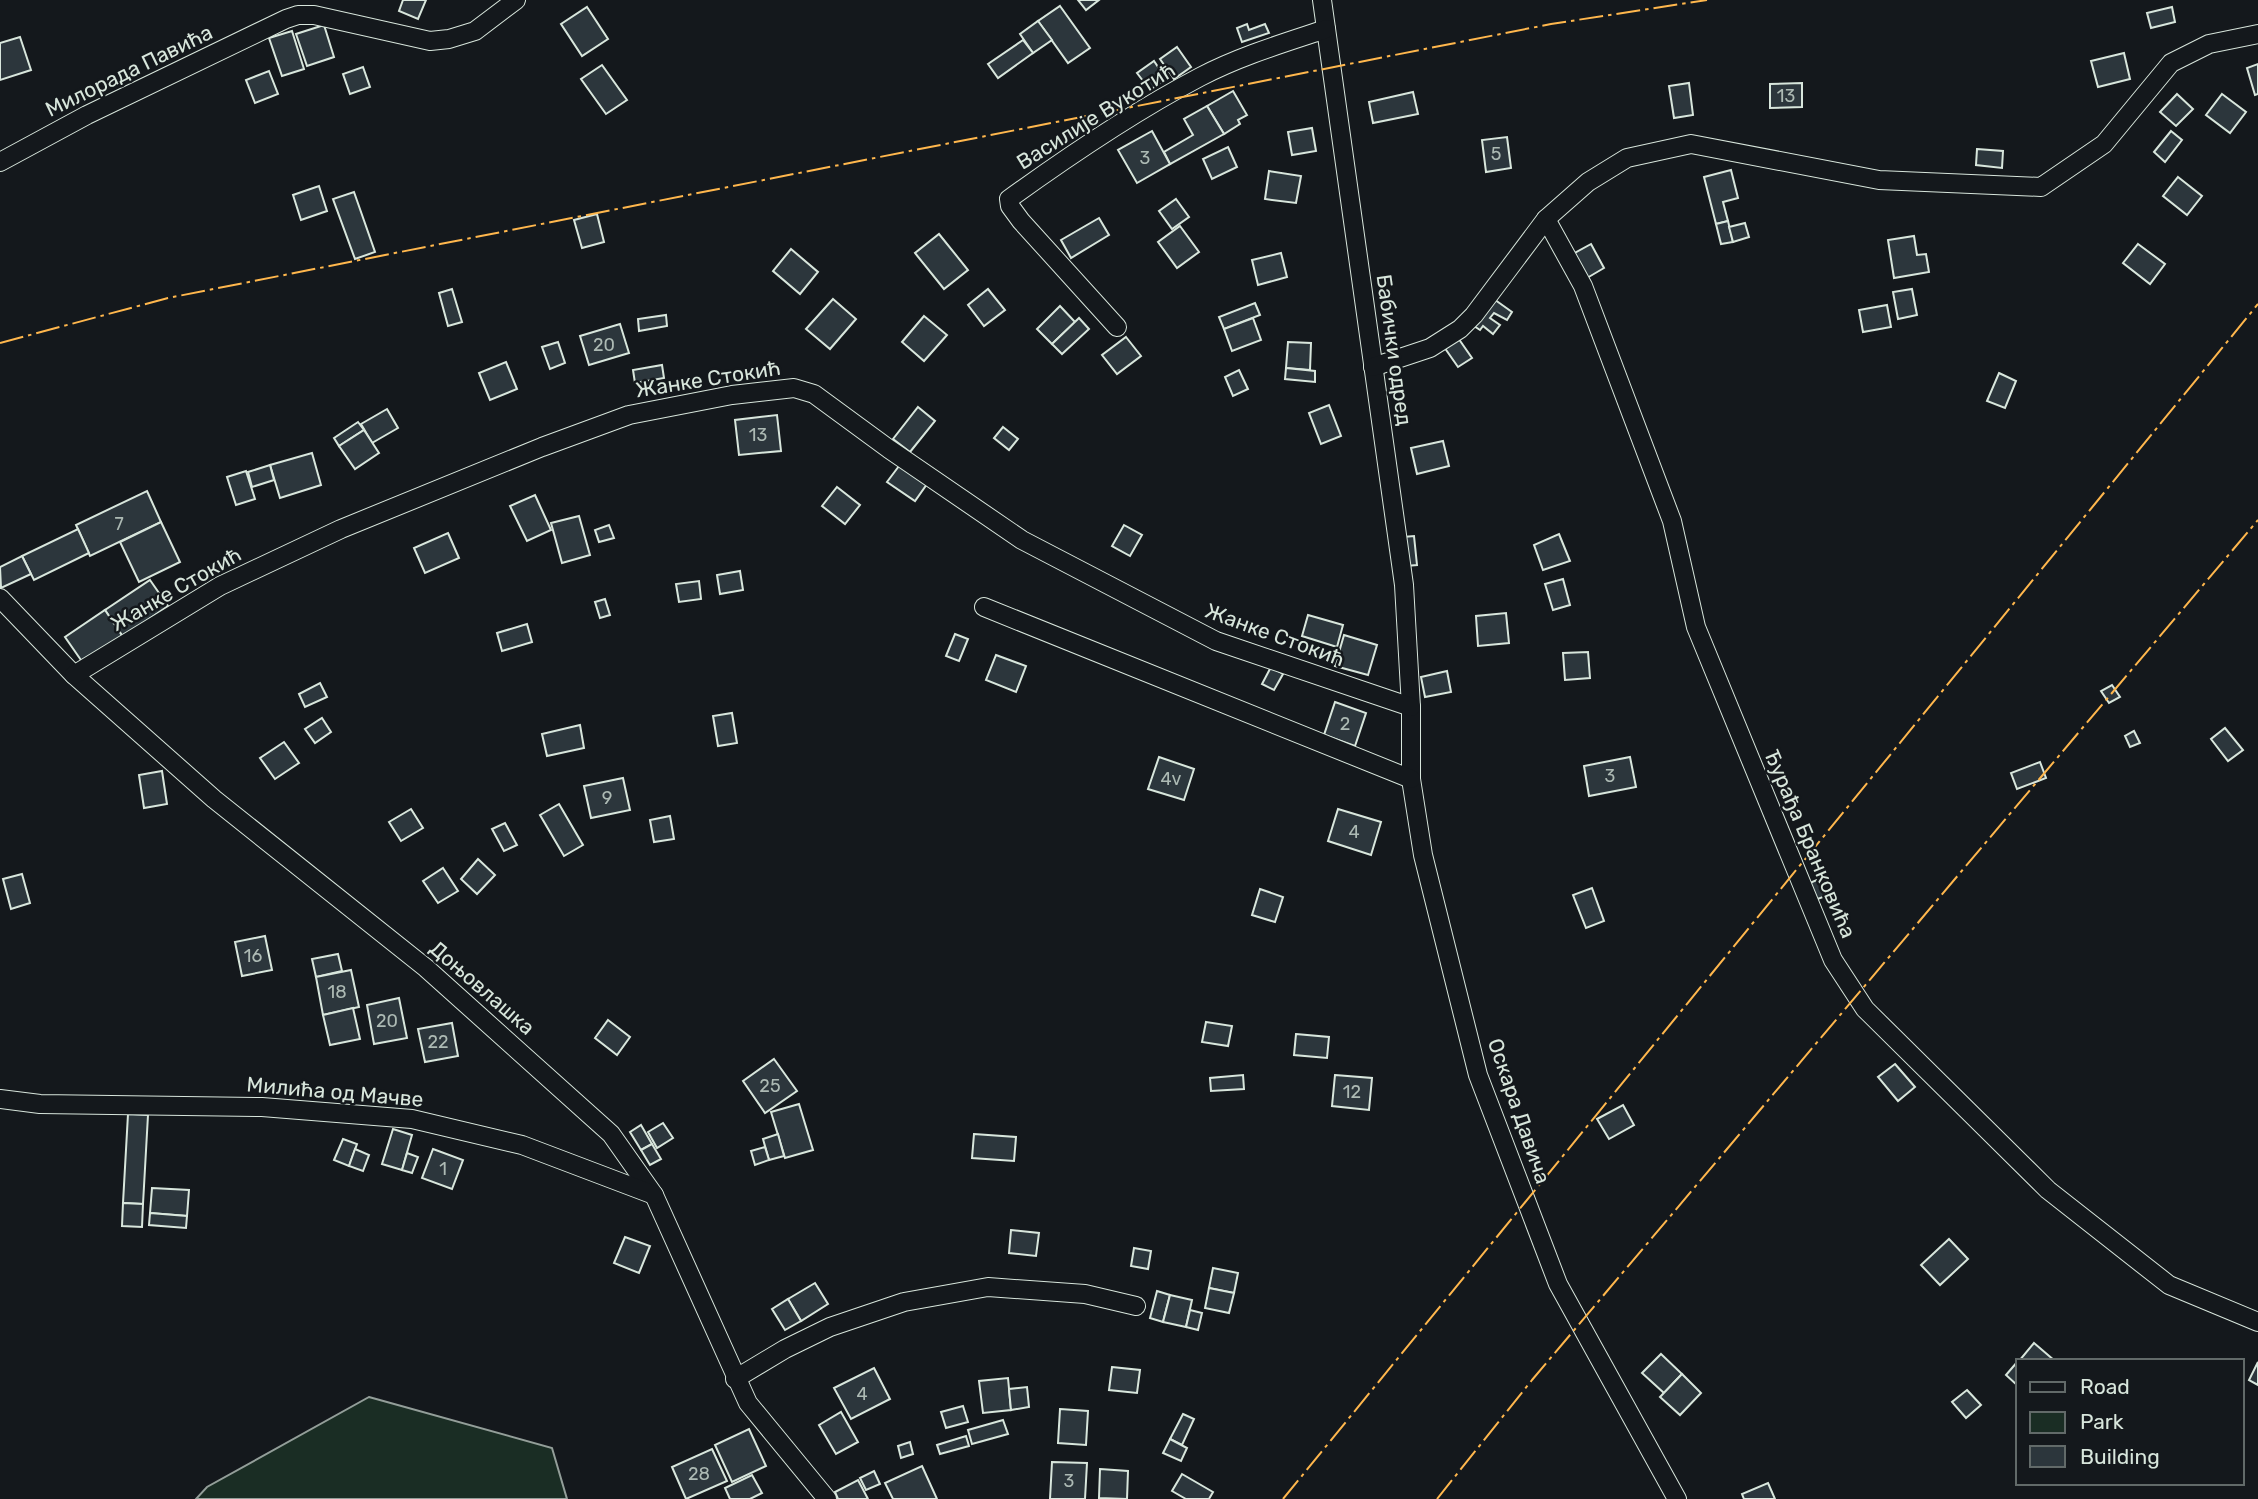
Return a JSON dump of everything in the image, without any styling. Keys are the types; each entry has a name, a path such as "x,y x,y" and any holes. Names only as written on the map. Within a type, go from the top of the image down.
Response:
{"street":[{"name":"Милорада Павића","path":"0,162 87,115 286,19 299,15 314,15 430,41 475,32 516,0"},
{"name":"Бабички одред","path":"1322,0 1404,585 1411,707"},
{"name":"Василије Вукотић","path":"1117,327 1021,221 1010,206 1009,199 1077,150 1201,76 1262,50 1326,29"},
{"path":"1373,366 1430,348 1460,329 1474,315 1546,219 1588,182 1626,158 1691,144 1879,180 2041,187 2104,144 2171,63 2209,44 2258,34"},
{"name":"Ђурађа Бранковића","path":"1546,219 1583,286 1672,521 1696,627 1833,960 1865,1009 2048,1189 2169,1285 2258,1322"},
{"name":"Жанке Стокић","path":"74,675 220,586 341,529 542,447 629,415 732,395 794,388 814,394 1022,540 1216,641 1411,707"},
{"name":"Доњовлашка","path":"0,598 74,675 214,799 426,968 611,1134 654,1195 748,1403 827,1499"},
{"path":"984,607 1411,779"},
{"name":"Оскара Давича","path":"1411,707 1411,779 1423,855 1478,1075 1559,1284 1677,1499"},
{"name":"Милића од Мачве","path":"0,1099 40,1104 262,1107 412,1119 522,1145 654,1195"},
{"path":"736,1380 785,1349 830,1326 916,1300 988,1287 1085,1294 1136,1306"}],"green space":[{"path":"369,1397 552,1448 567,1499 196,1499 207,1487"}],"building":[{"path":"403,0 426,0 418,19 399,11"},
{"path":"1078,0 1099,0 1086,10"},
{"path":"1060,6 1090,48 1068,63 1038,21"},
{"path":"587,7 608,39 582,56 561,24"},
{"path":"2172,7 2175,22 2151,28 2147,13"},
{"path":"1038,21 1052,40 1033,53 1020,34"},
{"path":"1247,24 1249,30 1265,24 1269,33 1242,42 1237,28"},
{"path":"324,25 334,57 307,66 296,34"},
{"path":"292,31 304,69 282,76 269,38"},
{"path":"20,37 31,70 0,80 0,43"},
{"path":"1023,40 1033,53 998,78 988,64"},
{"path":"1177,47 1191,67 1174,79 1160,59"},
{"path":"2124,53 2130,79 2098,87 2091,61"},
{"path":"1154,61 1166,79 1150,90 1137,73"},
{"path":"2258,64 2258,94 2255,95 2247,68"},
{"path":"602,65 627,100 606,114 581,79"},
{"path":"363,67 370,87 350,94 343,74"},
{"path":"269,71 278,94 255,103 246,80"},
{"path":"1689,83 1693,115 1674,118 1669,86"},
{"path":"1802,83 1802,107 1770,108 1770,84"},
{"path":"1233,91 1247,115 1238,120 1240,124 1224,134 1207,106"},
{"path":"1413,92 1418,114 1373,123 1369,102"},
{"path":"2177,94 2193,109 2176,126 2160,112"},
{"path":"2222,94 2246,112 2230,133 2206,115"},
{"path":"1207,106 1224,134 1170,164 1164,152 1193,135 1184,119"},
{"path":"1312,128 1316,151 1292,155 1288,132"},
{"path":"1152,131 1170,164 1137,183 1118,150"},
{"path":"2171,131 2182,140 2165,162 2154,152"},
{"path":"1507,137 1511,168 1486,172 1482,140"},
{"path":"1228,147 1237,167 1212,179 1203,159"},
{"path":"1977,149 2003,151 2002,168 1976,165"},
{"path":"1731,170 1738,198 1723,202 1728,221 1716,224 1704,177"},
{"path":"1269,171 1301,176 1296,203 1265,199"},
{"path":"2178,177 2202,196 2187,215 2163,196"},
{"path":"319,186 327,211 301,220 293,195"},
{"path":"354,192 375,252 355,259 333,199"},
{"path":"1176,199 1189,217 1172,229 1159,211"},
{"path":"597,214 604,242 582,248 574,220"},
{"path":"1099,218 1109,235 1071,258 1061,240"},
{"path":"1728,221 1733,242 1721,244 1716,224"},
{"path":"1745,223 1749,237 1733,242 1729,227"},
{"path":"1180,226 1199,252 1177,268 1158,242"},
{"path":"939,234 968,270 944,289 915,253"},
{"path":"1914,236 1917,255 1926,254 1929,272 1894,278 1888,240"},
{"path":"1591,244 1604,268 1587,278 1573,254"},
{"path":"2138,244 2165,264 2150,284 2123,263"},
{"path":"791,249 818,272 800,294 773,271"},
{"path":"1281,253 1287,277 1258,285 1252,260"},
{"path":"452,289 462,322 448,326 439,293"},
{"path":"988,289 1005,310 984,326 968,305"},
{"path":"1912,289 1917,315 1898,319 1893,292"},
{"path":"1491,297 1512,312 1507,320 1494,313 1490,318 1500,325 1493,334 1483,326 1480,330 1471,324"},
{"path":"833,299 856,319 830,349 806,329"},
{"path":"1255,303 1260,315 1224,329 1219,317"},
{"path":"1887,305 1891,327 1863,332 1859,310"},
{"path":"1060,306 1075,322 1052,344 1037,329"},
{"path":"666,315 667,326 639,331 638,319"},
{"path":"924,316 947,335 924,361 902,342"},
{"path":"1079,318 1089,329 1062,354 1052,344"},
{"path":"1253,318 1261,340 1232,351 1224,329"},
{"path":"620,324 629,353 589,365 580,336"},
{"path":"1456,335 1472,358 1458,367 1442,344"},
{"path":"1126,337 1141,356 1117,374 1102,355"},
{"path":"558,342 565,363 550,369 542,347"},
{"path":"1288,342 1311,343 1310,370 1286,368"},
{"path":"506,362 517,389 490,400 479,373"},
{"path":"662,365 664,378 635,383 633,370"},
{"path":"1286,368 1315,371 1315,382 1285,379"},
{"path":"1239,370 1248,389 1233,396 1225,377"},
{"path":"1999,373 2016,381 2005,408 1987,401"},
{"path":"1329,405 1341,436 1321,444 1309,413"},
{"path":"918,407 935,421 910,452 893,439"},
{"path":"387,409 398,428 372,443 361,424"},
{"path":"777,415 781,451 739,455 735,420"},
{"path":"358,422 364,430 339,446 334,438"},
{"path":"1003,427 1018,439 1009,450 994,438"},
{"path":"364,430 379,453 355,469 339,446"},
{"path":"1443,441 1449,466 1417,474 1411,448"},
{"path":"312,453 321,485 280,498 270,465"},
{"path":"270,465 274,480 252,487 248,472"},
{"path":"899,466 927,484 915,501 887,482"},
{"path":"246,471 255,499 236,505 227,477"},
{"path":"837,487 860,505 845,524 822,506"},
{"path":"147,491 161,522 90,556 76,525"},
{"path":"535,495 551,530 527,541 510,506"},
{"path":"579,516 590,555 562,563 551,523"},
{"path":"161,522 180,562 139,582 120,542"},
{"path":"609,525 614,538 599,542 595,530"},
{"path":"1124,525 1142,535 1130,556 1112,546"},
{"path":"78,529 89,553 34,580 22,556"},
{"path":"448,533 459,558 425,573 414,548"},
{"path":"1559,534 1570,561 1543,570 1534,545"},
{"path":"1414,536 1417,565 1406,566 1403,537"},
{"path":"22,556 31,574 1,588 0,567"},
{"path":"740,571 743,590 720,594 717,575"},
{"path":"1563,579 1570,605 1553,610 1545,584"},
{"path":"150,580 168,606 123,637 105,610"},
{"path":"699,581 701,599 679,602 676,584"},
{"path":"605,599 610,615 600,618 595,602"},
{"path":"105,610 123,637 83,663 65,637"},
{"path":"1506,613 1509,643 1478,646 1476,616"},
{"path":"1308,615 1343,625 1337,647 1302,636"},
{"path":"527,624 532,642 502,651 497,633"},
{"path":"955,634 968,639 959,661 946,656"},
{"path":"1344,635 1377,645 1368,675 1335,666"},
{"path":"1588,652 1590,678 1565,680 1563,653"},
{"path":"996,655 1026,666 1016,692 986,680"},
{"path":"1271,667 1283,674 1274,690 1262,684"},
{"path":"1447,671 1451,692 1425,697 1421,677"},
{"path":"320,683 327,697 305,707 299,694"},
{"path":"2112,685 2120,697 2109,703 2101,691"},
{"path":"1335,702 1366,713 1355,746 1324,735"},
{"path":"732,713 737,743 718,746 713,716"},
{"path":"322,718 331,732 315,743 305,729"},
{"path":"580,725 584,748 547,756 542,734"},
{"path":"2225,728 2243,750 2228,761 2211,739"},
{"path":"2134,731 2140,743 2130,747 2125,736"},
{"path":"284,742 299,763 275,779 260,758"},
{"path":"1159,757 1194,769 1184,800 1148,789"},
{"path":"1630,757 1636,787 1589,796 1584,766"},
{"path":"2040,762 2046,778 2017,789 2011,773"},
{"path":"162,771 167,804 144,808 139,775"},
{"path":"623,778 630,810 591,818 584,786"},
{"path":"559,804 583,845 564,856 540,815"},
{"path":"411,809 423,828 401,841 389,822"},
{"path":"1338,809 1381,822 1371,855 1328,841"},
{"path":"670,816 674,839 654,842 650,820"},
{"path":"505,823 517,845 504,851 492,829"},
{"path":"478,859 495,875 477,894 461,879"},
{"path":"443,868 458,891 438,903 423,881"},
{"path":"22,874 30,903 11,909 3,879"},
{"path":"1819,879 1826,896 1812,901 1805,885"},
{"path":"1592,888 1604,921 1586,928 1573,895"},
{"path":"1260,889 1283,897 1275,922 1252,915"},
{"path":"265,936 272,970 242,976 235,942"},
{"path":"338,954 342,971 316,977 312,959"},
{"path":"351,970 359,1007 323,1015 316,977"},
{"path":"399,998 407,1038 374,1044 367,1005"},
{"path":"353,1008 360,1039 330,1045 323,1015"},
{"path":"608,1020 630,1037 617,1055 595,1038"},
{"path":"1206,1022 1232,1026 1228,1046 1202,1042"},
{"path":"452,1023 458,1056 425,1062 418,1029"},
{"path":"1296,1034 1329,1037 1327,1058 1294,1055"},
{"path":"774,1059 797,1091 765,1113 743,1081"},
{"path":"1895,1064 1915,1087 1898,1101 1878,1077"},
{"path":"1243,1075 1244,1089 1211,1091 1210,1078"},
{"path":"1335,1075 1372,1078 1369,1110 1332,1106"},
{"path":"799,1104 813,1150 785,1158 771,1112"},
{"path":"1623,1105 1634,1125 1609,1139 1597,1119"},
{"path":"128,1114 148,1115 143,1204 123,1203"},
{"path":"663,1123 673,1138 657,1148 648,1132"},
{"path":"641,1125 652,1144 641,1150 630,1132"},
{"path":"393,1129 412,1135 402,1170 382,1164"},
{"path":"778,1134 784,1156 769,1160 763,1139"},
{"path":"974,1134 1016,1137 1014,1161 972,1158"},
{"path":"343,1139 357,1144 349,1166 334,1160"},
{"path":"652,1144 661,1159 650,1165 641,1150"},
{"path":"765,1147 769,1160 755,1165 751,1151"},
{"path":"355,1149 369,1155 363,1171 349,1166"},
{"path":"433,1149 463,1160 452,1189 422,1178"},
{"path":"407,1153 418,1157 412,1173 402,1170"},
{"path":"152,1188 189,1190 187,1216 150,1213"},
{"path":"123,1203 143,1204 142,1227 122,1226"},
{"path":"150,1213 187,1216 186,1228 149,1225"},
{"path":"1011,1230 1039,1233 1036,1256 1009,1253"},
{"path":"625,1237 650,1246 639,1273 614,1263"},
{"path":"1949,1239 1968,1259 1940,1285 1921,1265"},
{"path":"1134,1248 1151,1251 1148,1269 1131,1266"},
{"path":"1213,1268 1238,1273 1234,1293 1209,1288"},
{"path":"815,1283 828,1304 801,1321 788,1299"},
{"path":"1209,1288 1234,1293 1229,1313 1205,1308"},
{"path":"1157,1291 1170,1295 1163,1322 1150,1318"},
{"path":"1170,1295 1192,1300 1186,1327 1163,1322"},
{"path":"788,1299 801,1321 785,1330 772,1309"},
{"path":"1190,1310 1202,1313 1198,1330 1186,1327"},
{"path":"2034,1343 2053,1359 2021,1359"},
{"path":"1661,1354 1682,1374 1664,1393 1642,1373"},
{"path":"2258,1362 2258,1385 2249,1380"},
{"path":"2016,1363 2016,1384 2006,1375"},
{"path":"1112,1367 1140,1370 1137,1393 1109,1390"},
{"path":"874,1368 890,1399 851,1419 834,1388"},
{"path":"1682,1374 1701,1393 1680,1415 1660,1397"},
{"path":"1008,1378 1011,1410 983,1413 979,1381"},
{"path":"1027,1387 1029,1407 1011,1410 1009,1389"},
{"path":"1967,1390 1981,1405 1966,1418 1952,1402"},
{"path":"963,1406 968,1422 946,1428 941,1412"},
{"path":"1060,1409 1088,1411 1086,1445 1058,1443"},
{"path":"841,1412 858,1442 836,1454 819,1425"},
{"path":"1183,1414 1194,1419 1182,1445 1170,1439"},
{"path":"1003,1420 1008,1434 972,1444 968,1430"},
{"path":"749,1429 766,1466 732,1482 715,1445"},
{"path":"966,1436 969,1446 940,1454 937,1445"},
{"path":"1170,1439 1187,1448 1181,1461 1163,1453"},
{"path":"910,1442 913,1454 901,1458 898,1446"},
{"path":"712,1449 727,1481 686,1499 672,1467"},
{"path":"1052,1462 1087,1463 1085,1499 1050,1499"},
{"path":"922,1466 937,1499 893,1499 885,1483"},
{"path":"1100,1469 1128,1471 1127,1499 1099,1498"},
{"path":"874,1471 880,1484 866,1490 860,1478"},
{"path":"1182,1474 1213,1492 1209,1499 1186,1499 1172,1491"},
{"path":"752,1475 762,1493 750,1499 730,1499 725,1488"},
{"path":"858,1480 868,1499 838,1499 835,1492"},
{"path":"1768,1483 1775,1499 1744,1499 1742,1494"}],"power":[{"path":"0,343 168,298 1551,24 1707,0"},
{"path":"1283,1499 2258,304"},
{"path":"1437,1499 1532,1380 2258,520"}]}
